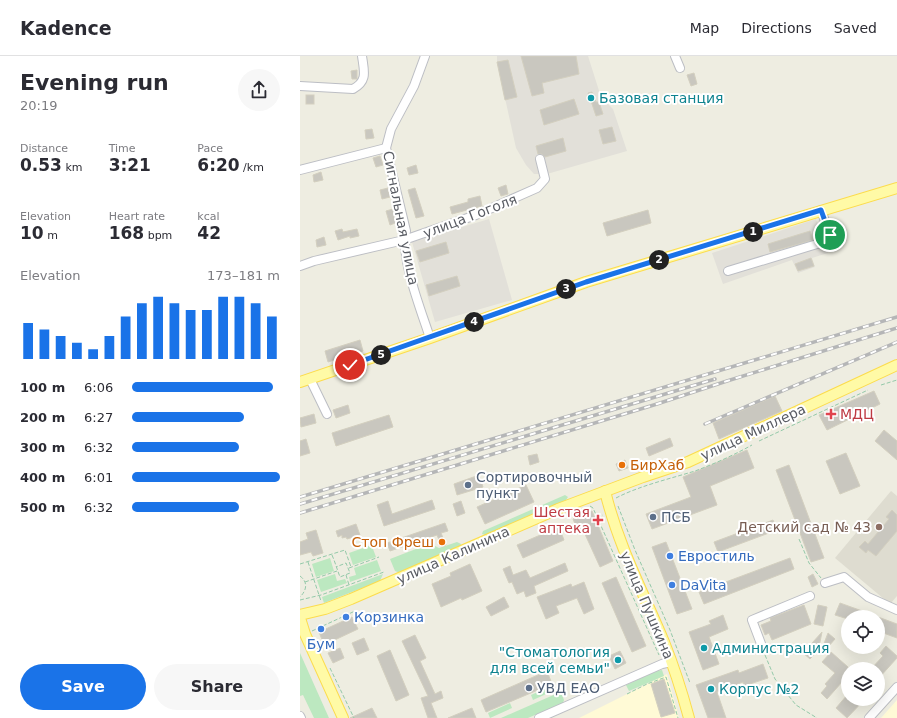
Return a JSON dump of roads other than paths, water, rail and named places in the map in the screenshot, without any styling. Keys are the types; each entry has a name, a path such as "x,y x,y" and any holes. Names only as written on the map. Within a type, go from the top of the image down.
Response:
{"main road":[{"path":"300,382 430,338 586,282 897,188"},
{"name":"улица Миллера","path":"605,491 688,462 897,365"},
{"name":"улица Калинина","path":"300,620 558,509 605,491"},
{"name":"улица Пушкина","path":"605,491 610,512 625,554 672,662 689,718"},
{"path":"300,620 343,718"}],"street":[{"path":"300,86 353,89 360,85 364,79 362,56"},
{"name":"Сигнальная улица","path":"425,56 414,86 391,129 386,148 406,231 404,240 405,254 430,338"},
{"path":"675,56 680,68"},
{"path":"300,170 386,148"},
{"name":"улица Гоголя","path":"300,266 314,261 404,240 476,215 537,188 545,179 540,159"},
{"path":"728,271 827,240 830,235 821,210"},
{"path":"310,379 327,414"},
{"path":"825,583 844,577 868,596 897,610"},
{"path":"763,649 752,620 810,596"},
{"path":"539,718 662,664 672,662"},
{"path":"869,718 897,687"}],"railway":[{"path":"300,497 897,317"},
{"path":"300,513 657,404 897,328"},
{"path":"705,424 897,342"},
{"path":"300,504 715,379"}],"place":[{"name":"Базовая станция","path":"591,98"},
{"name":"МДЦ","path":"831,414"},
{"name":"БирХаб","path":"622,465"},
{"name":"Сортировочный пункт","path":"468,485"},
{"name":"ПСБ","path":"653,517"},
{"name":"Шестая аптека","path":"598,520"},
{"name":"Детский сад № 43","path":"879,527"},
{"name":"Стоп Фреш","path":"442,542"},
{"name":"Евростиль","path":"670,556"},
{"name":"DaVita","path":"672,585"},
{"name":"Корзинка","path":"346,617"},
{"name":"Бум","path":"321,629"},
{"name":"Администрация","path":"704,648"},
{"name":"\"Стоматология для всей семьи\"","path":"618,660"},
{"name":"УВД ЕАО","path":"529,688"},
{"name":"Корпус №2","path":"711,689"}]}
